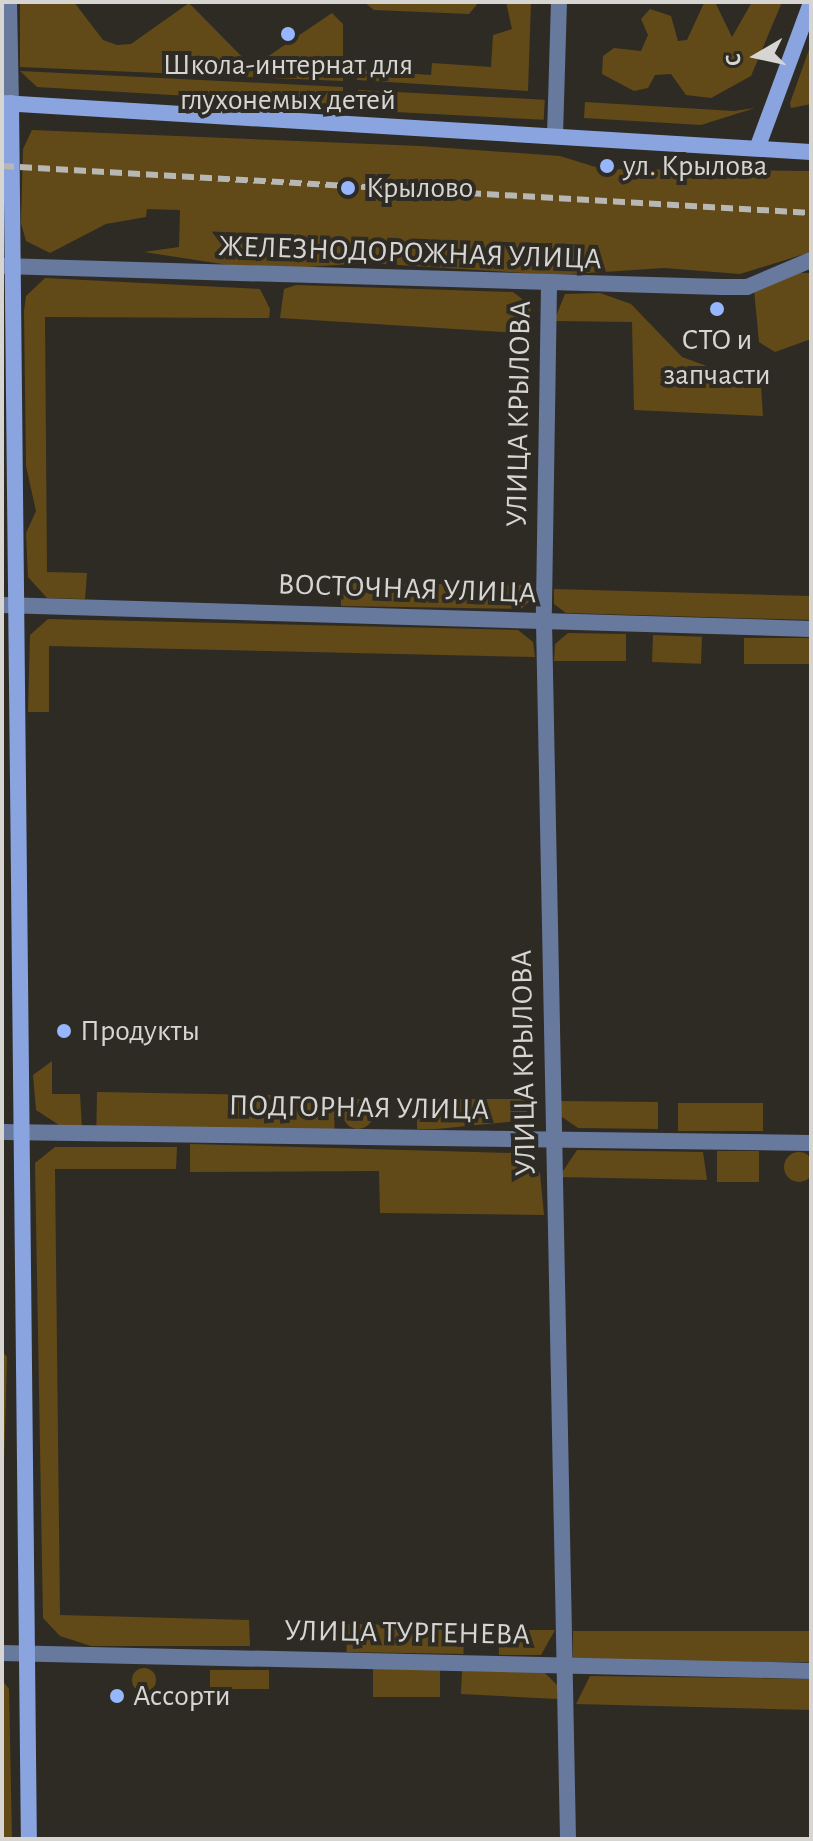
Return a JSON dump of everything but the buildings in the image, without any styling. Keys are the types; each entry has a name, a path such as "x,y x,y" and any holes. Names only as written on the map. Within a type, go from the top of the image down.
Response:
{"main road":[{"path":"758,146 811,3"},
{"path":"29,1839 27,1653 10,1132 6,103 758,146 811,152"}],"street":[{"path":"6,103 9,2"},
{"path":"555,136 559,2"},
{"name":"ЖЕЛЕЗНОДОРОЖНАЯ УЛИЦА","path":"6,267 549,286 747,287 811,260"},
{"name":"УЛИЦА КРЫЛОВА","path":"549,286 544,622 562,1664 568,1839"},
{"name":"ВОСТОЧНАЯ УЛИЦА","path":"6,606 811,629"},
{"name":"ПОДГОРНАЯ УЛИЦА","path":"10,1132 811,1143"},
{"name":"УЛИЦА ТУРГЕНЕВА","path":"2,1653 811,1671"}],"shaded area":[{"path":"20,2 74,2 103,40 117,45 131,44 189,3 252,67 332,13 343,24 343,81 20,67"},
{"path":"364,2 479,2 469,14 374,10"},
{"path":"506,2 531,2 528,91 357,80 358,70 431,75 432,63 491,67 493,35 512,29"},
{"path":"715,2 732,37 752,2 782,2 751,76 711,98 686,95 671,74 655,75 648,88 634,91 602,74 603,56 614,48 641,51 648,35 641,19 650,9 671,16 678,41 687,40 704,3"},
{"path":"811,44 811,104 791,108 790,103"},
{"path":"20,71 343,87 343,105 37,87"},
{"path":"358,90 545,100 544,120 357,110"},
{"path":"585,102 734,111 755,108 701,125 584,118"},
{"path":"32,130 420,146 560,156 602,169 809,171 811,252 740,274 664,268 557,275 367,263 261,270 144,252 179,247 180,210 147,209 146,217 106,224 50,253 26,241 21,223 23,149"},
{"path":"786,273 811,273 811,339 775,352 759,342 754,290"},
{"path":"45,278 260,289 270,309 269,318 45,317 47,572 87,573 85,599 47,598 28,577 26,533 36,511 26,466 24,311 26,296"},
{"path":"296,285 513,292 530,305 533,334 280,318 284,289"},
{"path":"600,293 631,304 682,357 761,386 763,416 634,410 632,322 554,321 565,294"},
{"path":"341,583 532,585 532,599 521,609 341,606"},
{"path":"554,589 811,596 811,620 566,613 554,604"},
{"path":"48,619 518,630 533,642 535,657 49,646 49,712 28,712 30,635"},
{"path":"568,633 626,634 626,661 554,661 555,644"},
{"path":"653,635 702,637 701,664 652,662"},
{"path":"744,638 811,638 811,664 744,664"},
{"path":"52,1061 52,1094 80,1094 82,1128 62,1127 36,1110 33,1075"},
{"path":"97,1092 335,1096 334,1130 96,1126"},
{"path":"358,1099 369,1103 373,1114 369,1125 358,1129 347,1125 343,1114 347,1103"},
{"path":"417,1099 539,1099 518,1121 417,1129"},
{"path":"558,1101 658,1102 658,1129 578,1128 562,1117"},
{"path":"678,1103 763,1103 763,1131 678,1131"},
{"path":"190,1144 514,1153 540,1173 544,1215 380,1213 379,1171 190,1172"},
{"path":"55,1147 177,1147 176,1169 55,1169 60,1615 249,1620 250,1646 91,1646 60,1636 43,1618 35,1163"},
{"path":"577,1150 703,1152 707,1180 559,1177"},
{"path":"717,1151 759,1151 759,1182 717,1182"},
{"path":"799,1152 810,1156 814,1167 810,1178 799,1182 788,1178 784,1167 788,1156"},
{"path":"2,1351 7,1357 2,1536"},
{"path":"347,1624 464,1626 463,1654 347,1652"},
{"path":"498,1630 555,1630 541,1655 499,1655"},
{"path":"573,1631 811,1631 811,1662 573,1662"},
{"path":"144,1668 153,1671 156,1680 153,1689 144,1692 135,1689 132,1680 135,1671"},
{"path":"373,1668 440,1668 440,1697 373,1697"},
{"path":"210,1670 269,1670 269,1689 210,1689"},
{"path":"462,1671 544,1672 557,1685 557,1699 461,1694"},
{"path":"590,1676 811,1679 811,1710 576,1704"},
{"path":"2,1680 9,1689 12,1839 2,1839"}],"railway":[{"path":"2,166 811,213"}],"place":[{"name":"Школа-интернат для глухонемых детей","path":"288,34"},
{"name":"ул. Крылова","path":"607,166"},
{"name":"Крылово","path":"348,188"},
{"name":"СТО и запчасти","path":"717,309"},
{"name":"Продукты","path":"64,1031"},
{"name":"Ассорти","path":"117,1696"}]}
